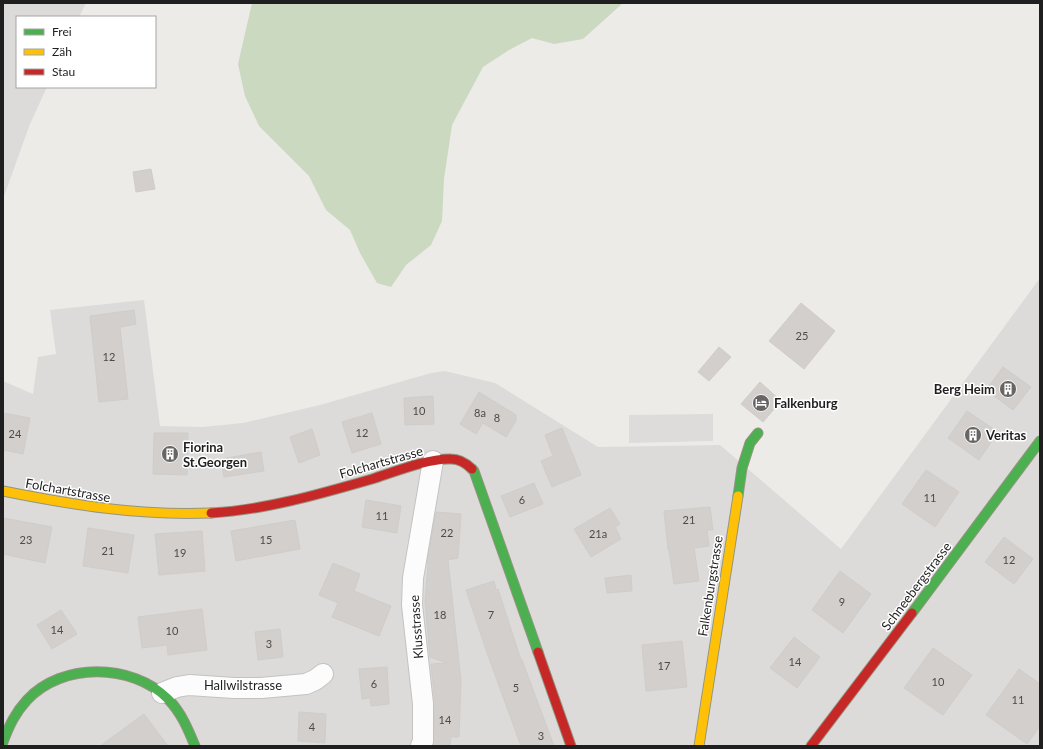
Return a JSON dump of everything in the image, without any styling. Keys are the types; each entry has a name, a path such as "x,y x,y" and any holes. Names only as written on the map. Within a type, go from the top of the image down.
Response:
{"street":[{"name":"Falkenburgstrasse","path":"699,746 742,468 750,443 758,433"},
{"name":"Schneebergstrasse","path":"811,746 1040,442"},
{"name":"Folchartstrasse","path":"3,491 90,508 121,512 184,514 216,512 246,509 285,502 433,461 453,459 461,460 468,464 474,471 571,746"},
{"name":"Klusstrasse","path":"421,746 423,741 423,704 412,606 413,578 433,461"},
{"path":"3,742 11,723 19,710 29,698 41,689 68,675 100,670 133,676 162,693 174,705 183,718 195,746"},
{"name":"Hallwilstrasse","path":"162,693 177,686 188,685 261,688 306,684 323,674"}],"shaded area":[{"path":"3,3 86,3 80,16 16,16 16,88 47,88 30,124 3,199"},
{"path":"1040,278 1040,746 3,746 3,381 33,394 38,357 56,354 50,310 144,300 160,426 202,427 243,423 320,405 431,373 445,371 495,383 598,447 720,445 841,549"},
{"path":"713,414 713,441 629,443 629,415"}],"green space":[{"path":"252,3 623,3 583,39 554,44 532,38 509,50 483,67 452,125 444,179 442,221 431,245 406,265 391,287 377,283 360,253 350,230 326,210 309,176 259,126 245,96 238,64"}],"building":[{"path":"151,169 155,189 136,192 133,172"},
{"name":"Falkenburg","path":"801,303 835,331 804,369 769,341"},
{"path":"134,310 136,324 120,327 128,399 99,402 90,316"},
{"path":"719,347 731,357 709,381 698,372"},
{"name":"Berg Heim","path":"1003,367 1031,387 1013,410 986,390"},
{"name":"Falkenburg","path":"760,382 781,401 763,422 741,404"},
{"path":"479,392 516,415 516,421 506,437 483,423 476,434 460,424"},
{"path":"433,396 434,424 405,425 404,398"},
{"name":"Veritas","path":"967,411 998,432 979,460 948,438"},
{"path":"3,413 30,418 23,454 3,450"},
{"path":"372,413 381,444 352,453 342,422"},
{"path":"562,428 581,475 552,487 541,461 553,456 545,435"},
{"path":"312,429 320,455 299,463 290,437"},
{"name":"Fiorina St.Georgen","path":"154,433 188,433 187,475 153,474"},
{"path":"261,452 264,471 224,477 221,459"},
{"path":"926,470 959,492 935,527 902,504"},
{"path":"534,483 543,504 510,517 501,496"},
{"path":"366,500 401,506 397,533 362,527"},
{"path":"710,507 713,530 707,530 709,546 694,548 699,581 674,584 668,550 664,511"},
{"path":"610,508 620,524 615,527 621,539 591,557 574,529"},
{"path":"436,512 461,514 458,558 448,560 461,681 459,737 451,737 450,746 433,746 435,704 431,664 447,663 430,657 425,602 427,564"},
{"path":"3,518 52,527 45,563 3,554"},
{"path":"295,520 300,549 236,561 231,531"},
{"path":"88,528 134,535 128,573 83,566"},
{"path":"202,531 205,571 159,575 155,534"},
{"path":"1004,537 1033,559 1014,584 985,562"},
{"path":"333,563 360,574 354,591 391,606 379,636 332,617 338,603 319,595"},
{"path":"840,571 871,594 843,633 812,610"},
{"path":"631,575 632,591 607,593 605,578"},
{"path":"494,581 521,660 554,746 521,746 487,653 466,590"},
{"path":"202,609 207,650 168,655 167,645 142,648 138,617"},
{"path":"61,610 77,634 52,649 37,625"},
{"path":"280,629 283,657 258,660 255,632"},
{"path":"794,637 820,657 797,688 770,668"},
{"path":"682,641 687,687 646,691 642,645"},
{"path":"933,648 972,675 943,715 904,688"},
{"path":"387,667 389,704 371,706 370,698 362,699 359,669"},
{"path":"1019,669 1040,684 1040,726 1027,744 986,715"},
{"path":"299,712 326,714 325,743 298,741"},
{"path":"144,714 168,746 100,746"}],"traffic: fast":[{"path":"738,496 742,468 750,443 758,433"},
{"path":"912,613 1040,441"},
{"path":"472,469 474,471 538,652"},
{"path":"3,742 10,725 19,710 27,700 42,688 59,679 78,673 97,672 117,673 136,679 153,687 168,699 177,709 195,746"}],"traffic: slow":[{"path":"3,491 55,501 132,511 158,513 211,513"},
{"path":"699,746 738,496"}],"traffic: jam":[{"path":"211,513 252,509 312,496 412,466 442,459 457,460 465,463 472,469"},
{"path":"811,746 912,613"},
{"path":"538,652 571,746"}],"place":[{"name":"Berg Heim","path":"1008,389"},
{"name":"Falkenburg","path":"761,403"},
{"name":"Veritas","path":"973,435"},
{"name":"Fiorina St.Georgen","path":"170,454"}]}
